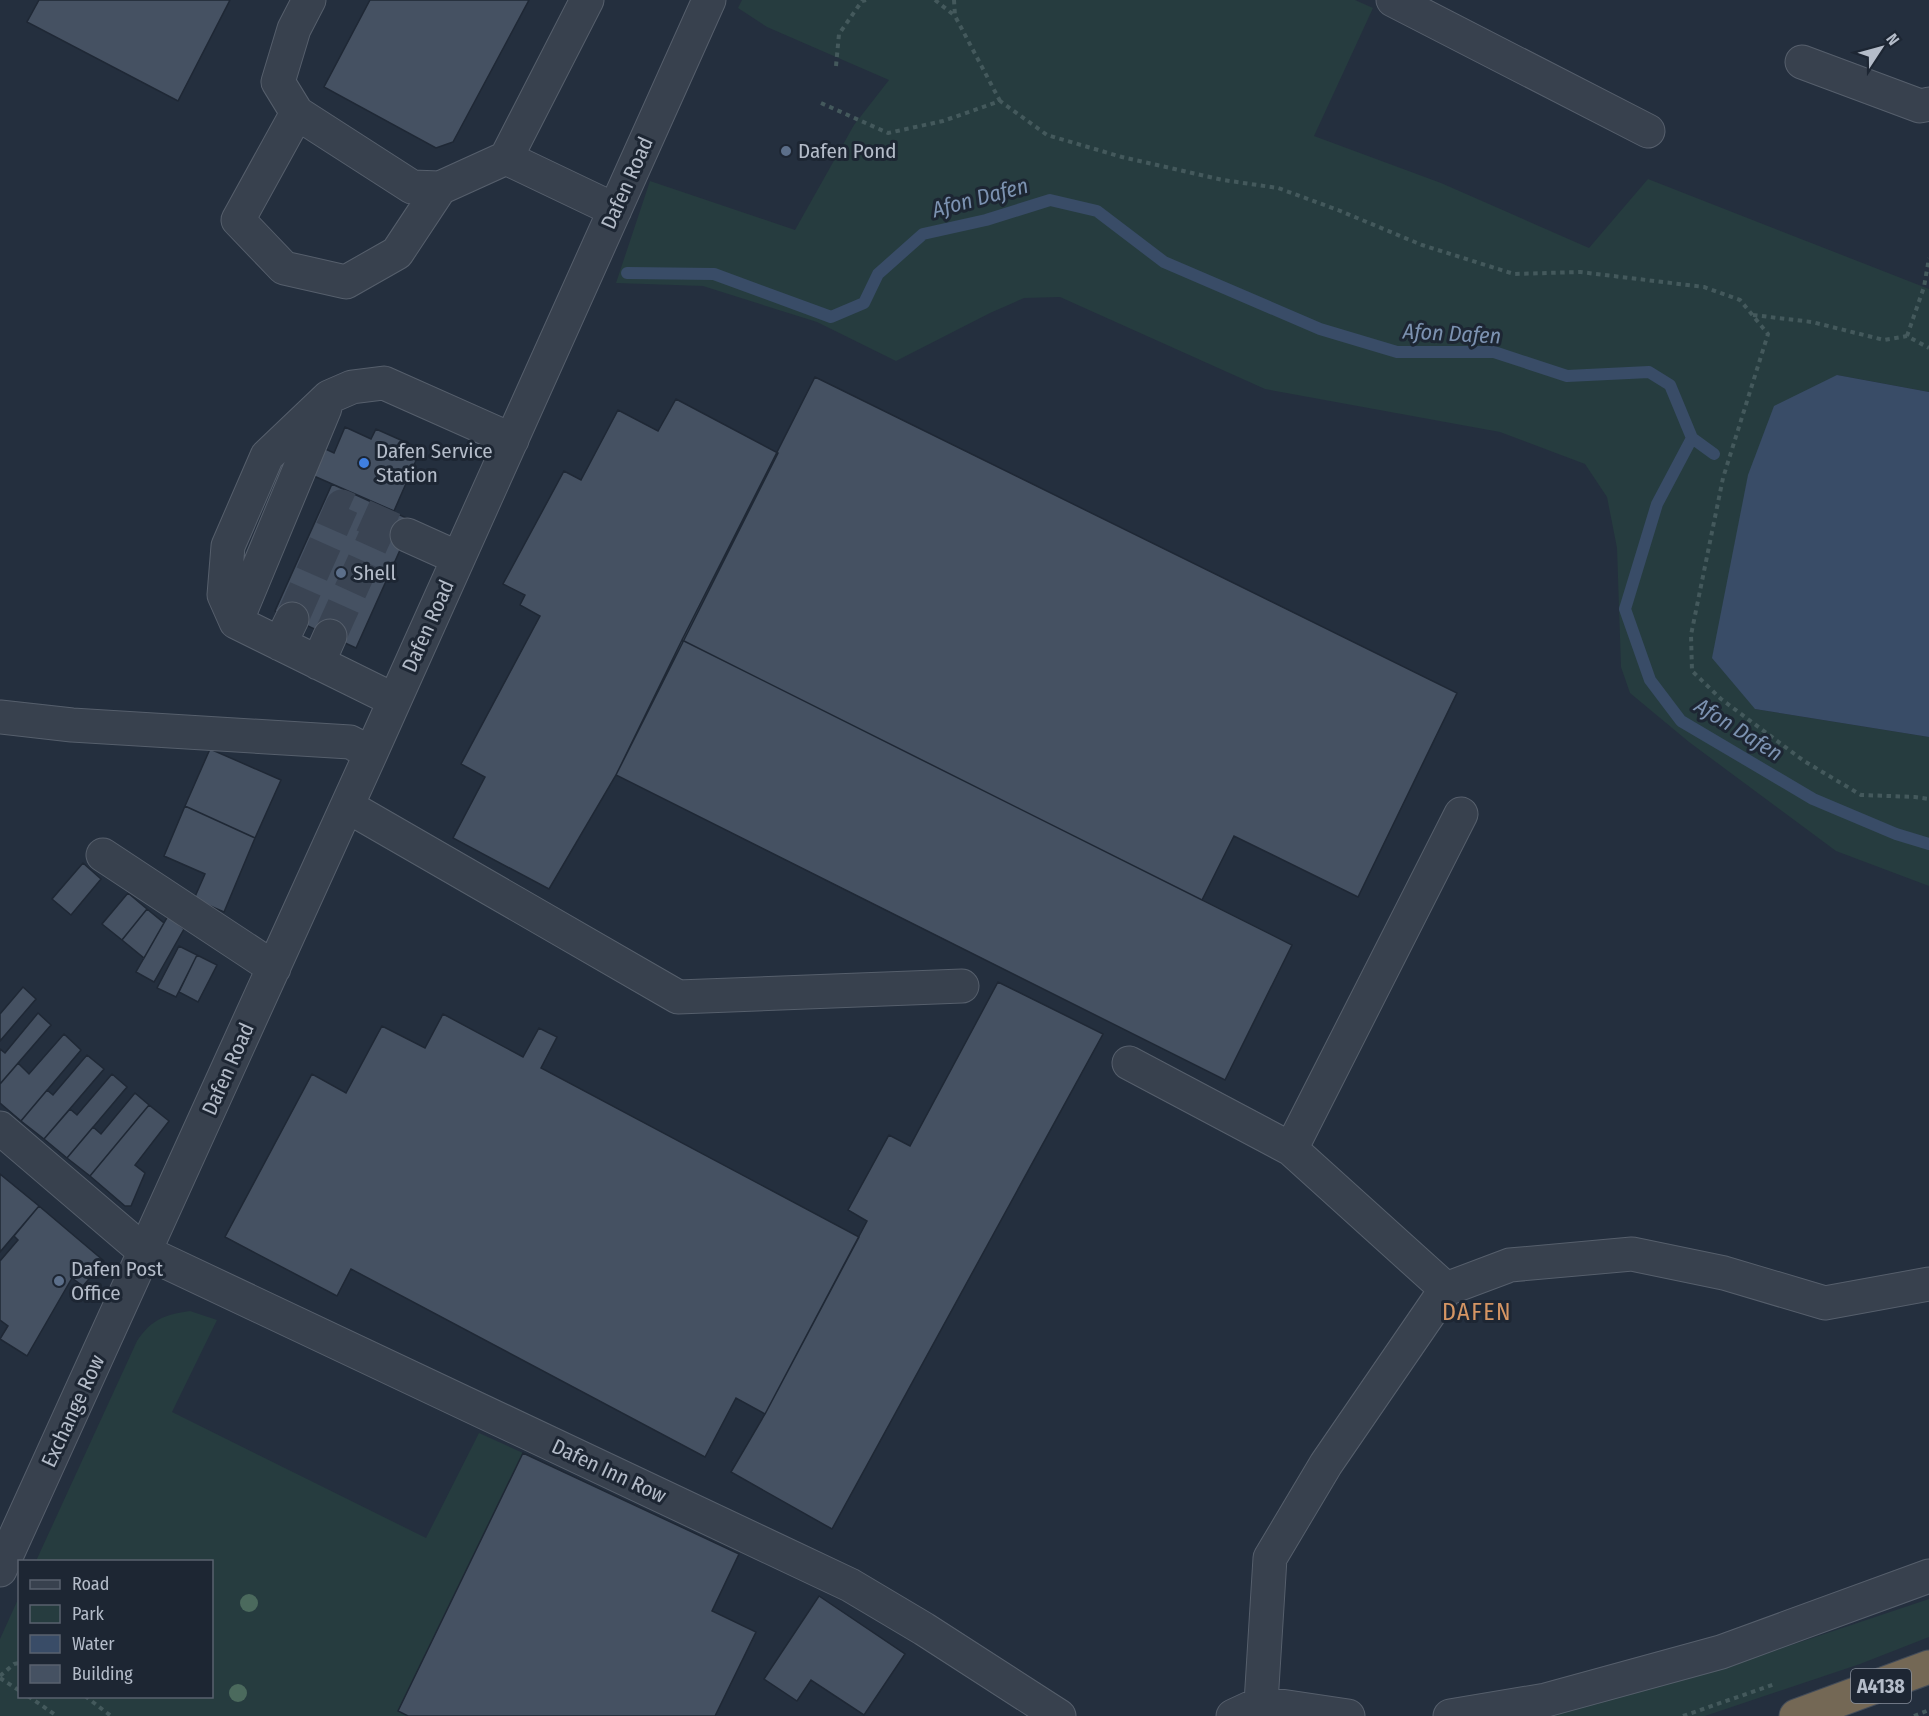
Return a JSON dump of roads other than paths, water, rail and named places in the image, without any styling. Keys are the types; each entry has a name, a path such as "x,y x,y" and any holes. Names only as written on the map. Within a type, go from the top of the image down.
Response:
{"highway":[{"name":"A4138","path":"1796,1716 1929,1667"}],"street":[{"path":"309,0 294,29 278,82 297,113 412,187 440,188 506,158 587,0"},
{"name":"Dafen Road","path":"145,1252 709,0"},
{"path":"1393,0 1648,131"},
{"path":"1802,62 1920,106 1929,104"},
{"path":"297,113 238,220 284,268 346,282 396,253 440,188"},
{"path":"506,158 615,210"},
{"path":"394,700 324,649 286,631 236,622 224,595 228,546 267,456 329,397 352,387 384,383 512,440"},
{"path":"407,535 458,558"},
{"path":"0,717 72,725 350,742 371,753"},
{"path":"347,806 678,997 962,986"},
{"path":"1291,1149 1461,814"},
{"path":"103,855 274,968"},
{"path":"1129,1063 1291,1149 1446,1289"},
{"name":"Dafen Inn Row","path":"0,1128 145,1252 850,1585 924,1629 1059,1716"},
{"name":"Exchange Row","path":"0,1570 145,1252"},
{"path":"1348,1716 1247,1709 1270,1558 1326,1464 1446,1289 1510,1265 1632,1254 1724,1273 1825,1303 1929,1284"},
{"path":"1450,1716 1546,1700 1721,1652 1929,1576"}],"water":[{"path":"1837,375 1929,392 1929,737 1755,709 1712,658 1748,475 1774,406"}],"waterway":[{"name":"Afon Dafen","path":"627,273 714,274 831,317 864,303 878,274 923,234 986,220 1050,200 1097,211 1164,262 1320,329 1397,352 1494,352 1567,376 1649,372 1670,385 1692,438"},
{"name":"Afon Dafen","path":"1692,438 1657,504 1625,609 1650,680 1681,721 1813,799 1896,834 1929,844"},
{"path":"1692,438 1714,454"}],"tunnel":[{"path":"292,619 342,506 407,535"},
{"path":"330,636 381,523"}],"place":[{"name":"Dafen Pond","path":"786,151"},
{"name":"Dafen Service Station","path":"364,463"},
{"name":"Shell","path":"341,573"},
{"name":"Dafen Post Office","path":"59,1281"}],"district":[{"name":"DAFEN","path":"1477,1312"}]}
